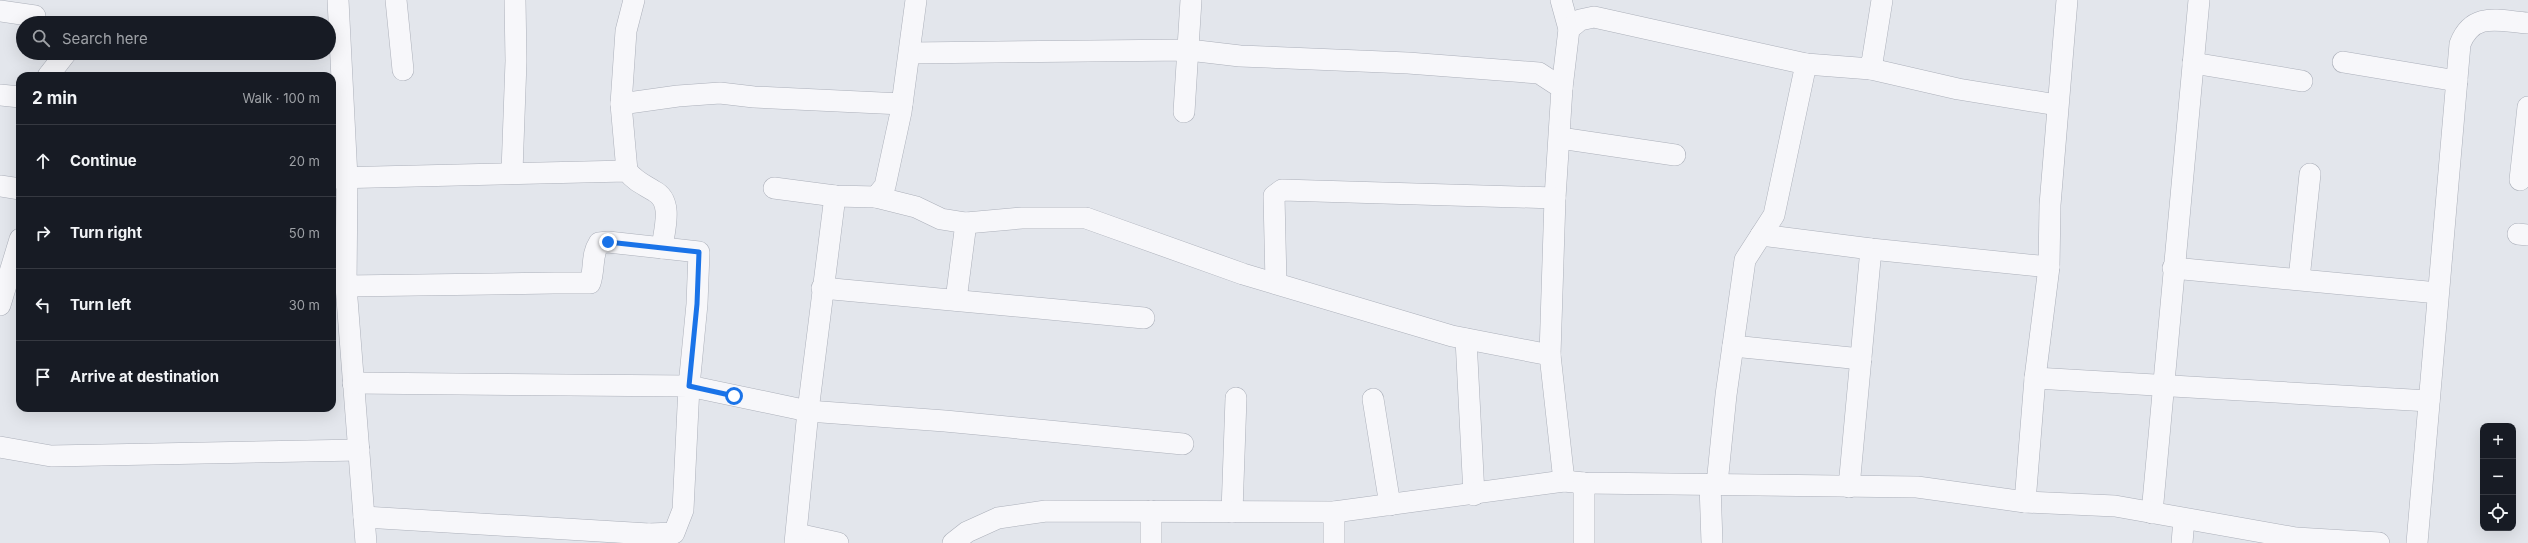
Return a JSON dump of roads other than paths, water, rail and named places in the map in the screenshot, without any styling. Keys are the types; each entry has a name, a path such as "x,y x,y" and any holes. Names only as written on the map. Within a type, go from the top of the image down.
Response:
{"street":[{"path":"336,16 338,0"},
{"path":"396,0 403,70"},
{"path":"512,172 516,61 515,0"},
{"path":"634,0 626,31 621,104 627,171 641,186 653,190 664,199 666,206 662,248"},
{"path":"876,197 885,186 902,104 916,0"},
{"path":"1184,112 1191,0"},
{"path":"1561,0 1569,29 1562,88 1555,198 1550,355 1584,543"},
{"path":"1871,69 1882,0"},
{"path":"2025,502 2035,378 2048,267 2057,105 2067,0"},
{"path":"2152,514 2173,268 2199,0"},
{"path":"0,11 35,16"},
{"path":"1569,29 1580,20 1594,17 1806,64 1871,69 1958,89 2057,105"},
{"path":"2417,543 2460,44 2465,31 2483,20 2528,23"},
{"path":"910,53 1189,50 1240,56 1408,62 1539,73 1562,88"},
{"path":"51,72 61,60"},
{"path":"335,60 335,72"},
{"path":"2343,62 2457,80"},
{"path":"2193,63 2302,81"},
{"path":"1712,543 1714,484 1745,260 1774,215 1806,64"},
{"path":"336,90 339,178 346,286 340,322 353,383 366,543"},
{"path":"621,104 678,96 720,93 754,97 902,104"},
{"path":"0,95 16,97"},
{"path":"2520,180 2528,107"},
{"path":"1560,138 1675,155"},
{"path":"339,178 512,172 627,171"},
{"path":"2298,280 2310,174"},
{"path":"0,186 16,188"},
{"path":"774,188 835,196 876,197 916,207 941,219 966,223 1022,218 1086,218 1276,283 1466,339 1550,355"},
{"path":"1276,283 1274,196 1282,190 1555,198"},
{"path":"835,196 822,288 808,411 796,538 838,543"},
{"path":"956,300 966,223"},
{"path":"1761,236 2048,267"},
{"path":"346,286 581,284 590,283 593,274 594,250 599,243 699,252 697,304 689,386 683,510 674,533 649,539 364,517"},
{"path":"1849,486 1871,249"},
{"path":"0,305 16,252"},
{"path":"2173,268 2438,293"},
{"path":"822,288 1144,318"},
{"path":"1466,339 1474,495"},
{"path":"1733,346 1861,359"},
{"path":"2035,378 2429,401"},
{"path":"353,383 689,386 808,411 945,420 1183,444"},
{"path":"1232,512 1236,398"},
{"path":"1373,399 1390,505"},
{"path":"0,447 51,456 359,450"},
{"path":"953,543 967,532 998,518 1046,511 1334,512 1574,482 1917,487 2025,502 2115,506 2296,540 2379,543"},
{"path":"1151,511 1152,543"},
{"path":"1334,512 1334,543"},
{"path":"2182,543 2184,519"}]}
